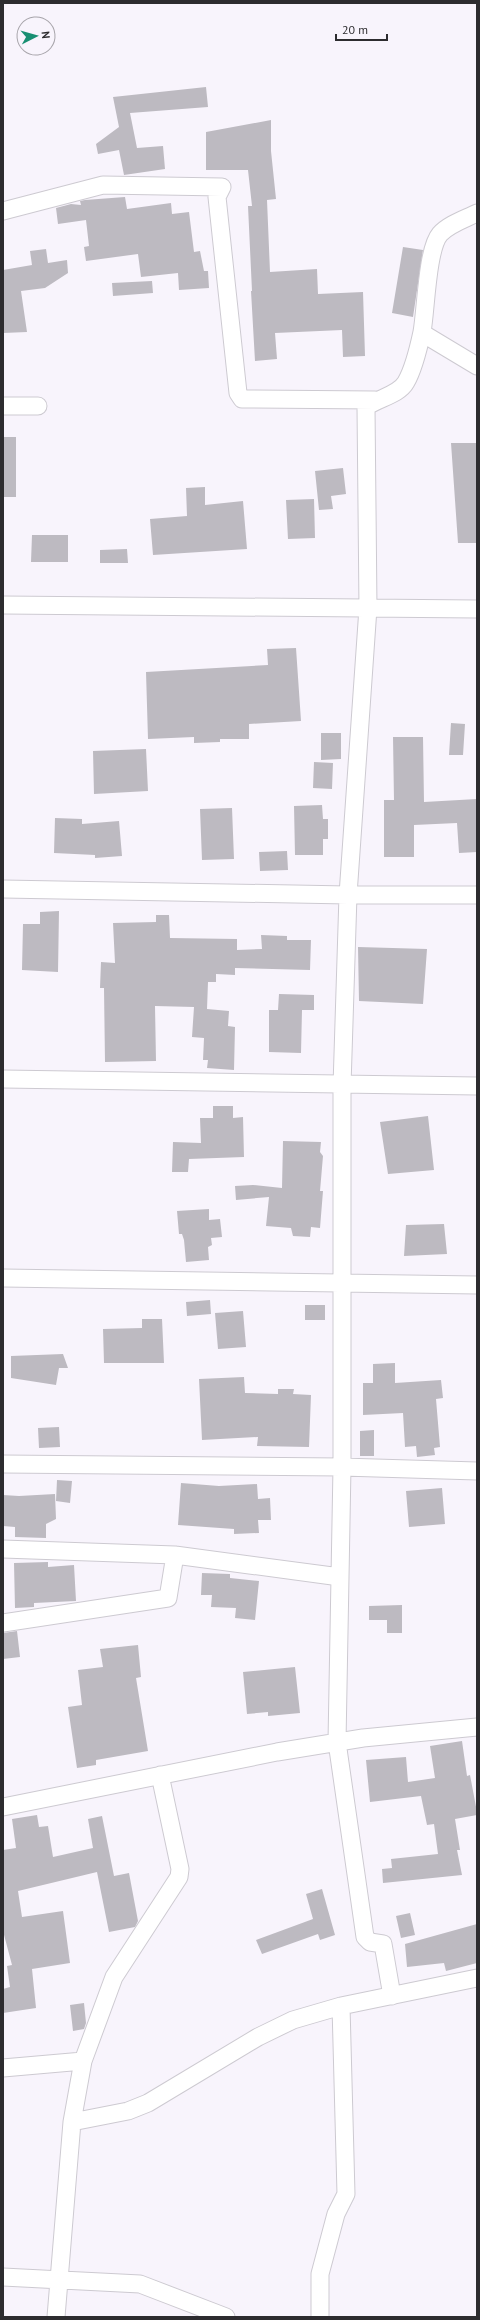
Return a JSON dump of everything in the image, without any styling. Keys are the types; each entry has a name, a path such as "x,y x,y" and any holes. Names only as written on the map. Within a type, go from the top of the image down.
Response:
{"street":[{"path":"3,211 103,185 222,187 217,197 238,393 242,399 375,400 399,391 406,382 422,333 432,258 439,235 447,228 477,213"},
{"path":"422,333 477,366"},
{"path":"375,400 366,408 368,608 348,895 342,1086 342,1467 337,1742 365,1937 370,1942 383,1944 392,1996"},
{"path":"3,406 38,406"},
{"path":"3,605 477,609"},
{"path":"3,889 348,895 477,895"},
{"path":"3,1079 342,1086 477,1086"},
{"path":"3,1278 477,1285"},
{"path":"3,1464 342,1467 477,1471"},
{"path":"3,1549 175,1555 340,1577"},
{"path":"3,1624 168,1598 175,1555"},
{"path":"3,1807 160,1775 337,1742 477,1727"},
{"path":"56,2317 72,2122 83,2061 114,1977 179,1877 180,1869 160,1775"},
{"path":"72,2122 128,2111 148,2103 258,2037 293,2020 341,2006 477,1978"},
{"path":"320,2317 320,2274 336,2214 347,2189 341,2006"},
{"path":"3,2068 83,2061"},
{"path":"3,2277 140,2284 226,2317"}],"building":[{"path":"206,87 208,107 130,113 137,148 163,146 165,169 124,175 119,150 98,154 96,144 119,127 113,97"},
{"path":"271,120 271,151 276,199 267,200 270,272 317,269 318,294 363,292 365,356 343,357 342,330 275,333 277,359 255,361 248,206 252,206 248,170 206,170 206,132"},
{"path":"125,197 127,209 171,203 172,214 189,212 194,252 200,251 204,271 208,271 209,288 179,290 178,273 141,277 138,254 86,261 84,247 89,246 86,220 58,224 56,208 71,204 81,205 80,201 85,200"},
{"path":"403,247 423,250 413,317 392,313"},
{"path":"46,249 48,263 67,260 68,273 45,288 21,291 27,332 3,333 3,270 32,265 30,251"},
{"path":"152,281 153,293 113,296 112,283"},
{"path":"3,437 16,437 16,497 3,497"},
{"path":"451,443 477,443 477,543 458,543"},
{"path":"343,468 346,494 331,496 333,509 319,510 315,471"},
{"path":"205,487 205,505 243,501 247,549 153,555 150,519 187,516 186,488"},
{"path":"314,499 315,538 288,539 286,500"},
{"path":"32,535 68,535 68,562 31,562"},
{"path":"127,549 128,563 100,563 100,550"},
{"path":"296,648 301,721 249,724 249,739 220,739 220,742 194,743 194,737 148,739 146,672 268,665 267,649"},
{"path":"451,723 465,724 463,755 449,755"},
{"path":"321,733 341,733 341,759 321,760"},
{"path":"393,737 423,737 424,802 477,799 477,852 459,853 457,823 414,825 414,857 384,857 384,800 394,800"},
{"path":"146,749 148,791 94,794 93,751"},
{"path":"314,762 333,763 332,789 313,788"},
{"path":"322,805 323,819 328,819 328,839 323,839 323,855 295,855 294,806"},
{"path":"232,808 234,859 202,860 200,809"},
{"path":"55,818 82,819 82,824 119,821 122,856 95,858 95,855 54,853"},
{"path":"287,851 288,870 260,871 259,852"},
{"path":"59,911 58,972 22,970 23,924 40,924 40,912"},
{"path":"156,915 169,915 170,938 237,939 237,950 262,949 261,935 287,936 287,940 311,940 310,970 235,968 235,975 216,974 216,982 208,982 207,1009 229,1011 228,1026 235,1027 234,1070 207,1068 208,1060 203,1060 204,1038 192,1037 194,1007 155,1006 156,1061 105,1062 104,988 100,988 101,962 115,963 113,923 156,922"},
{"path":"358,947 427,949 423,1004 359,1001"},
{"path":"279,994 314,995 314,1010 302,1010 301,1053 269,1052 269,1010 278,1010"},
{"path":"213,1106 233,1106 233,1118 243,1117 244,1157 189,1159 188,1172 172,1172 173,1142 201,1143 200,1118 213,1118"},
{"path":"428,1116 434,1170 388,1174 380,1122"},
{"path":"283,1141 321,1142 320,1152 323,1156 320,1191 323,1191 320,1228 311,1227 310,1237 293,1236 291,1228 266,1226 269,1197 236,1200 235,1186 253,1185 282,1188"},
{"path":"209,1209 209,1220 220,1219 222,1237 211,1238 212,1245 208,1247 209,1260 186,1262 184,1240 182,1234 179,1234 177,1211"},
{"path":"444,1224 447,1254 404,1256 406,1225"},
{"path":"210,1300 211,1314 187,1316 186,1302"},
{"path":"305,1305 325,1305 325,1320 305,1320"},
{"path":"243,1311 246,1347 218,1349 215,1313"},
{"path":"142,1319 162,1319 164,1363 104,1363 103,1329 142,1328"},
{"path":"63,1354 68,1368 59,1368 56,1385 11,1378 11,1356"},
{"path":"395,1363 395,1383 441,1380 443,1398 436,1399 440,1447 434,1448 435,1455 417,1457 416,1446 405,1447 403,1413 363,1415 363,1383 373,1383 373,1364"},
{"path":"244,1377 245,1393 278,1394 278,1389 294,1389 293,1394 311,1395 309,1447 257,1446 258,1437 202,1440 199,1379"},
{"path":"59,1427 60,1447 39,1448 38,1428"},
{"path":"374,1430 374,1456 360,1456 360,1431"},
{"path":"57,1480 72,1481 70,1503 56,1501"},
{"path":"181,1483 219,1486 257,1484 258,1499 270,1498 271,1520 258,1520 259,1533 234,1534 234,1529 178,1525"},
{"path":"442,1488 445,1524 409,1527 406,1491"},
{"path":"55,1494 56,1519 46,1524 46,1538 15,1537 15,1527 3,1526 3,1495 19,1496"},
{"path":"48,1562 48,1567 74,1565 76,1601 34,1603 34,1607 15,1608 14,1563"},
{"path":"202,1573 230,1574 230,1578 259,1581 255,1620 235,1618 236,1608 211,1607 212,1595 201,1595"},
{"path":"402,1605 402,1633 387,1633 387,1620 369,1620 369,1606"},
{"path":"17,1631 20,1657 3,1659 3,1633"},
{"path":"138,1645 141,1677 136,1678 148,1751 96,1760 96,1765 77,1768 68,1707 82,1705 78,1670 103,1667 100,1649"},
{"path":"295,1667 300,1713 268,1716 268,1712 247,1714 243,1672"},
{"path":"462,1741 467,1776 470,1775 477,1815 455,1819 460,1850 457,1850 462,1875 383,1883 382,1869 392,1868 391,1859 438,1854 434,1824 427,1825 421,1796 370,1802 366,1760 406,1757 408,1782 435,1778 430,1746"},
{"path":"37,1815 39,1827 48,1826 53,1857 93,1848 88,1819 102,1816 114,1876 129,1873 138,1921 135,1927 109,1932 97,1872 18,1891 22,1917 63,1911 70,1963 32,1969 36,2008 3,2013 3,1989 10,1987 7,1966 12,1965 3,1931 3,1850 16,1848 12,1819"},
{"path":"322,1889 335,1935 320,1940 318,1934 262,1954 256,1940 313,1919 306,1894"},
{"path":"410,1913 415,1935 401,1938 396,1916"},
{"path":"477,1924 477,1963 446,1971 444,1963 407,1967 405,1944"},
{"path":"84,2003 86,2023 84,2029 73,2031 70,2005"}]}
